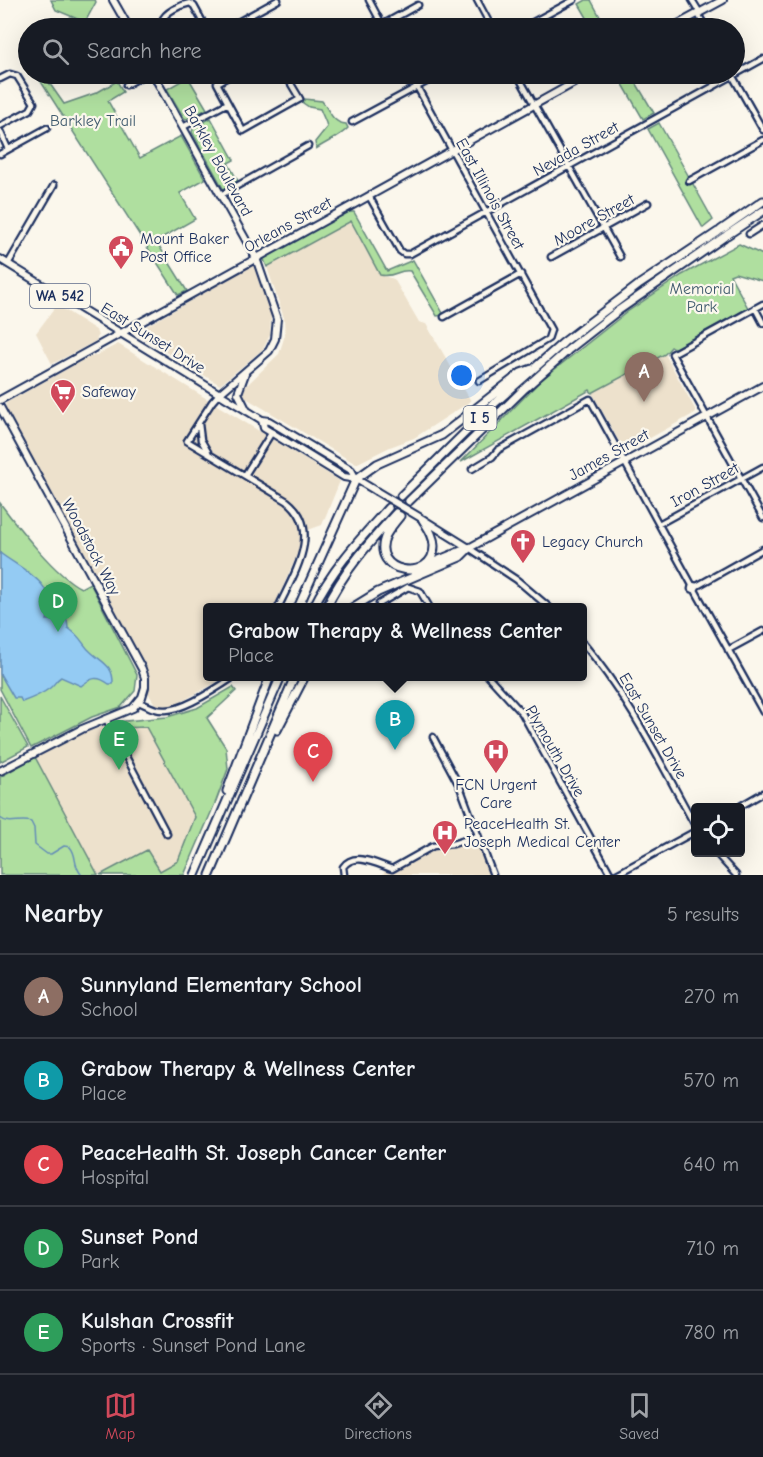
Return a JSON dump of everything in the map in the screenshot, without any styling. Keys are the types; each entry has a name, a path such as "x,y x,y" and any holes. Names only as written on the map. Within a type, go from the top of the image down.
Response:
{"highway":[{"name":"I 5","path":"401,496 532,369 563,343 640,284 763,201"},
{"name":"I 5","path":"409,501 567,350 619,310 763,212"},
{"path":"300,603 356,479 377,464 442,435 521,373 532,369"},
{"path":"316,603 341,563 388,508"},
{"path":"328,603 357,559 398,514 383,545 387,560 399,569 421,568 469,548"},
{"path":"421,568 430,558 434,545 432,536 422,519"},
{"path":"360,603 378,592 460,557 469,548"},
{"path":"225,802 227,787 268,681"},
{"path":"195,875 279,681"},
{"path":"210,875 293,681"},
{"path":"269,739 276,731 302,681"}],"main road":[{"path":"113,0 123,18"},
{"path":"690,18 723,0"},
{"name":"Barkley Boulevard","path":"159,84 256,258 276,314 276,333 269,351 219,394"},
{"name":"Orleans Street","path":"0,400 571,84"},
{"name":"East Sunset Drive","path":"0,259 247,411 262,420 269,421 351,470 356,479"},
{"path":"246,372 238,393 247,411"},
{"name":"James Street","path":"469,548 763,386"},
{"name":"Woodstock Way","path":"0,407 142,669 146,683 139,702"},
{"name":"East Sunset Drive","path":"262,420 264,428 346,478 356,479 469,548"},
{"path":"0,771 82,729 130,710 139,702"}],"street":[{"path":"245,18 278,0"},
{"path":"369,0 378,18"},
{"path":"477,0 487,18"},
{"path":"541,18 574,0"},
{"path":"692,0 701,18"},
{"path":"163,18 187,3 194,6 201,18"},
{"path":"397,18 418,5"},
{"name":"Nevada Street","path":"745,68 763,59"},
{"path":"0,79 10,74 18,78"},
{"path":"8,149 0,128 30,110 34,103 22,84"},
{"path":"218,84 243,131 300,99 291,84"},
{"name":"East Illinois Street","path":"415,84 550,326 551,335 548,339 479,381"},
{"path":"352,122 423,84"},
{"path":"523,84 620,257"},
{"name":"Nevada Street","path":"369,196 400,252 405,255 410,254 716,84"},
{"path":"737,84 763,130"},
{"path":"183,128 228,103"},
{"path":"0,154 47,128"},
{"path":"689,181 763,140"},
{"path":"221,195 308,146"},
{"path":"8,264 54,185"},
{"name":"Moore Street","path":"551,257 648,203"},
{"path":"749,234 763,225"},
{"path":"444,317 521,274"},
{"path":"763,303 672,354 763,518"},
{"path":"755,308 763,323"},
{"name":"Barkley Boulevard","path":"209,455 187,441 219,394"},
{"path":"471,469 492,457 498,450 590,399 763,712"},
{"path":"199,423 201,440 209,455 291,505 300,515 304,525 303,549 280,603"},
{"path":"245,475 272,432"},
{"name":"Iron Street","path":"659,524 763,467"},
{"name":"East Sunset Drive","path":"469,548 517,580 544,603"},
{"path":"695,587 763,549"},
{"path":"381,603 408,587 420,591 427,603"},
{"path":"729,650 763,631"},
{"name":"East Sunset Drive","path":"587,649 620,692 691,820"},
{"path":"139,702 157,709 171,710 206,694 227,681"},
{"name":"Plymouth Drive","path":"493,681 522,713 613,875"},
{"path":"106,719 167,834"},
{"path":"433,737 459,787 494,875"},
{"path":"744,803 763,793"},
{"path":"613,875 691,832"},
{"path":"344,875 342,867 353,859 392,869 433,846 453,844 477,836"},
{"path":"720,857 736,875"}],"shaded area":[{"path":"351,221 380,275 394,279 419,322 426,324 471,401 414,438 356,464 246,398 243,392 246,386 279,354 285,335 284,318 267,267"},
{"path":"253,265 271,314 270,335 263,349 220,385 144,339 141,333 143,328"},
{"path":"57,305 96,330 98,336 96,341 52,364 36,333"},
{"path":"118,344 340,481 322,525 308,530 276,603 203,603 203,681 219,681 177,704 165,707 155,704 148,693 150,678 148,671 5,409 6,403 83,360"},
{"path":"665,354 696,411 625,452 592,393"},
{"path":"116,722 120,728 146,727 195,816 178,861 160,871 146,851 98,875 35,757 78,735"},
{"name":"PeaceHealth St. Joseph Medical Center","path":"473,834 489,875 383,875 385,870 432,843 453,841"}],"green space":[{"path":"51,0 95,0 96,2 87,18 75,18 56,10"},
{"path":"591,0 601,18 587,18 579,4"},
{"name":"Barkley Trail","path":"42,84 50,84 64,104 96,93 112,84 119,84 123,92 108,101 140,158 181,136 205,179 180,193 195,219 156,241 187,291 178,295"},
{"path":"176,84 192,84 207,109 187,119 184,118 167,89"},
{"path":"623,84 637,84 654,113 643,119"},
{"path":"304,99 322,101 334,119 346,124 348,128 316,149 315,142 327,127 320,109 309,107 303,103"},
{"path":"211,118 234,160 228,163 238,181 224,190 192,132 194,127"},
{"path":"659,123 713,220 703,228 648,129"},
{"path":"346,212 354,212 387,271 413,260 444,315 437,316 410,271 380,275 351,221 267,267 263,257"},
{"name":"Memorial Park","path":"739,244 763,255 763,281 735,273 730,275 748,308 675,348 671,347 665,354 592,393 590,390 461,462 540,381 627,312 682,275"},
{"path":"0,503 60,573 81,588 90,583 137,675 135,691 121,707 92,717 31,748 0,689"},
{"path":"233,687 236,691 207,718 226,748 228,769 184,875 100,875 147,850 160,871 178,861 195,817 146,727 119,728 116,722 167,717 197,708"},
{"path":"0,696 28,747 0,762"},
{"path":"35,757 98,875 0,875 0,777"}],"water":[{"path":"0,553 29,573 44,588 49,607 47,620 54,620 59,615 67,620 68,628 112,673 113,684 94,679 81,686 61,677 50,688 33,698 22,702 20,698 14,698 0,674"}],"waterway":[{"path":"0,818 8,821 31,822 34,828 35,845 47,854 64,846 70,847 77,868 82,875"}],"place":[{"name":"Mount Baker Post Office","path":"121,271"},
{"name":"Sunnyland Elementary School","path":"644,402"},
{"name":"Safeway","path":"63,415"},
{"name":"Legacy Church","path":"523,565"},
{"name":"Sunset Pond","path":"58,632"},
{"name":"Grabow Therapy & Wellness Center","path":"395,750"},
{"name":"Kulshan Crossfit","path":"119,770"},
{"name":"FCN Urgent Care","path":"496,775"},
{"name":"PeaceHealth St. Joseph Cancer Center","path":"313,782"},
{"name":"PeaceHealth St. Joseph Medical Center","path":"445,856"}]}
